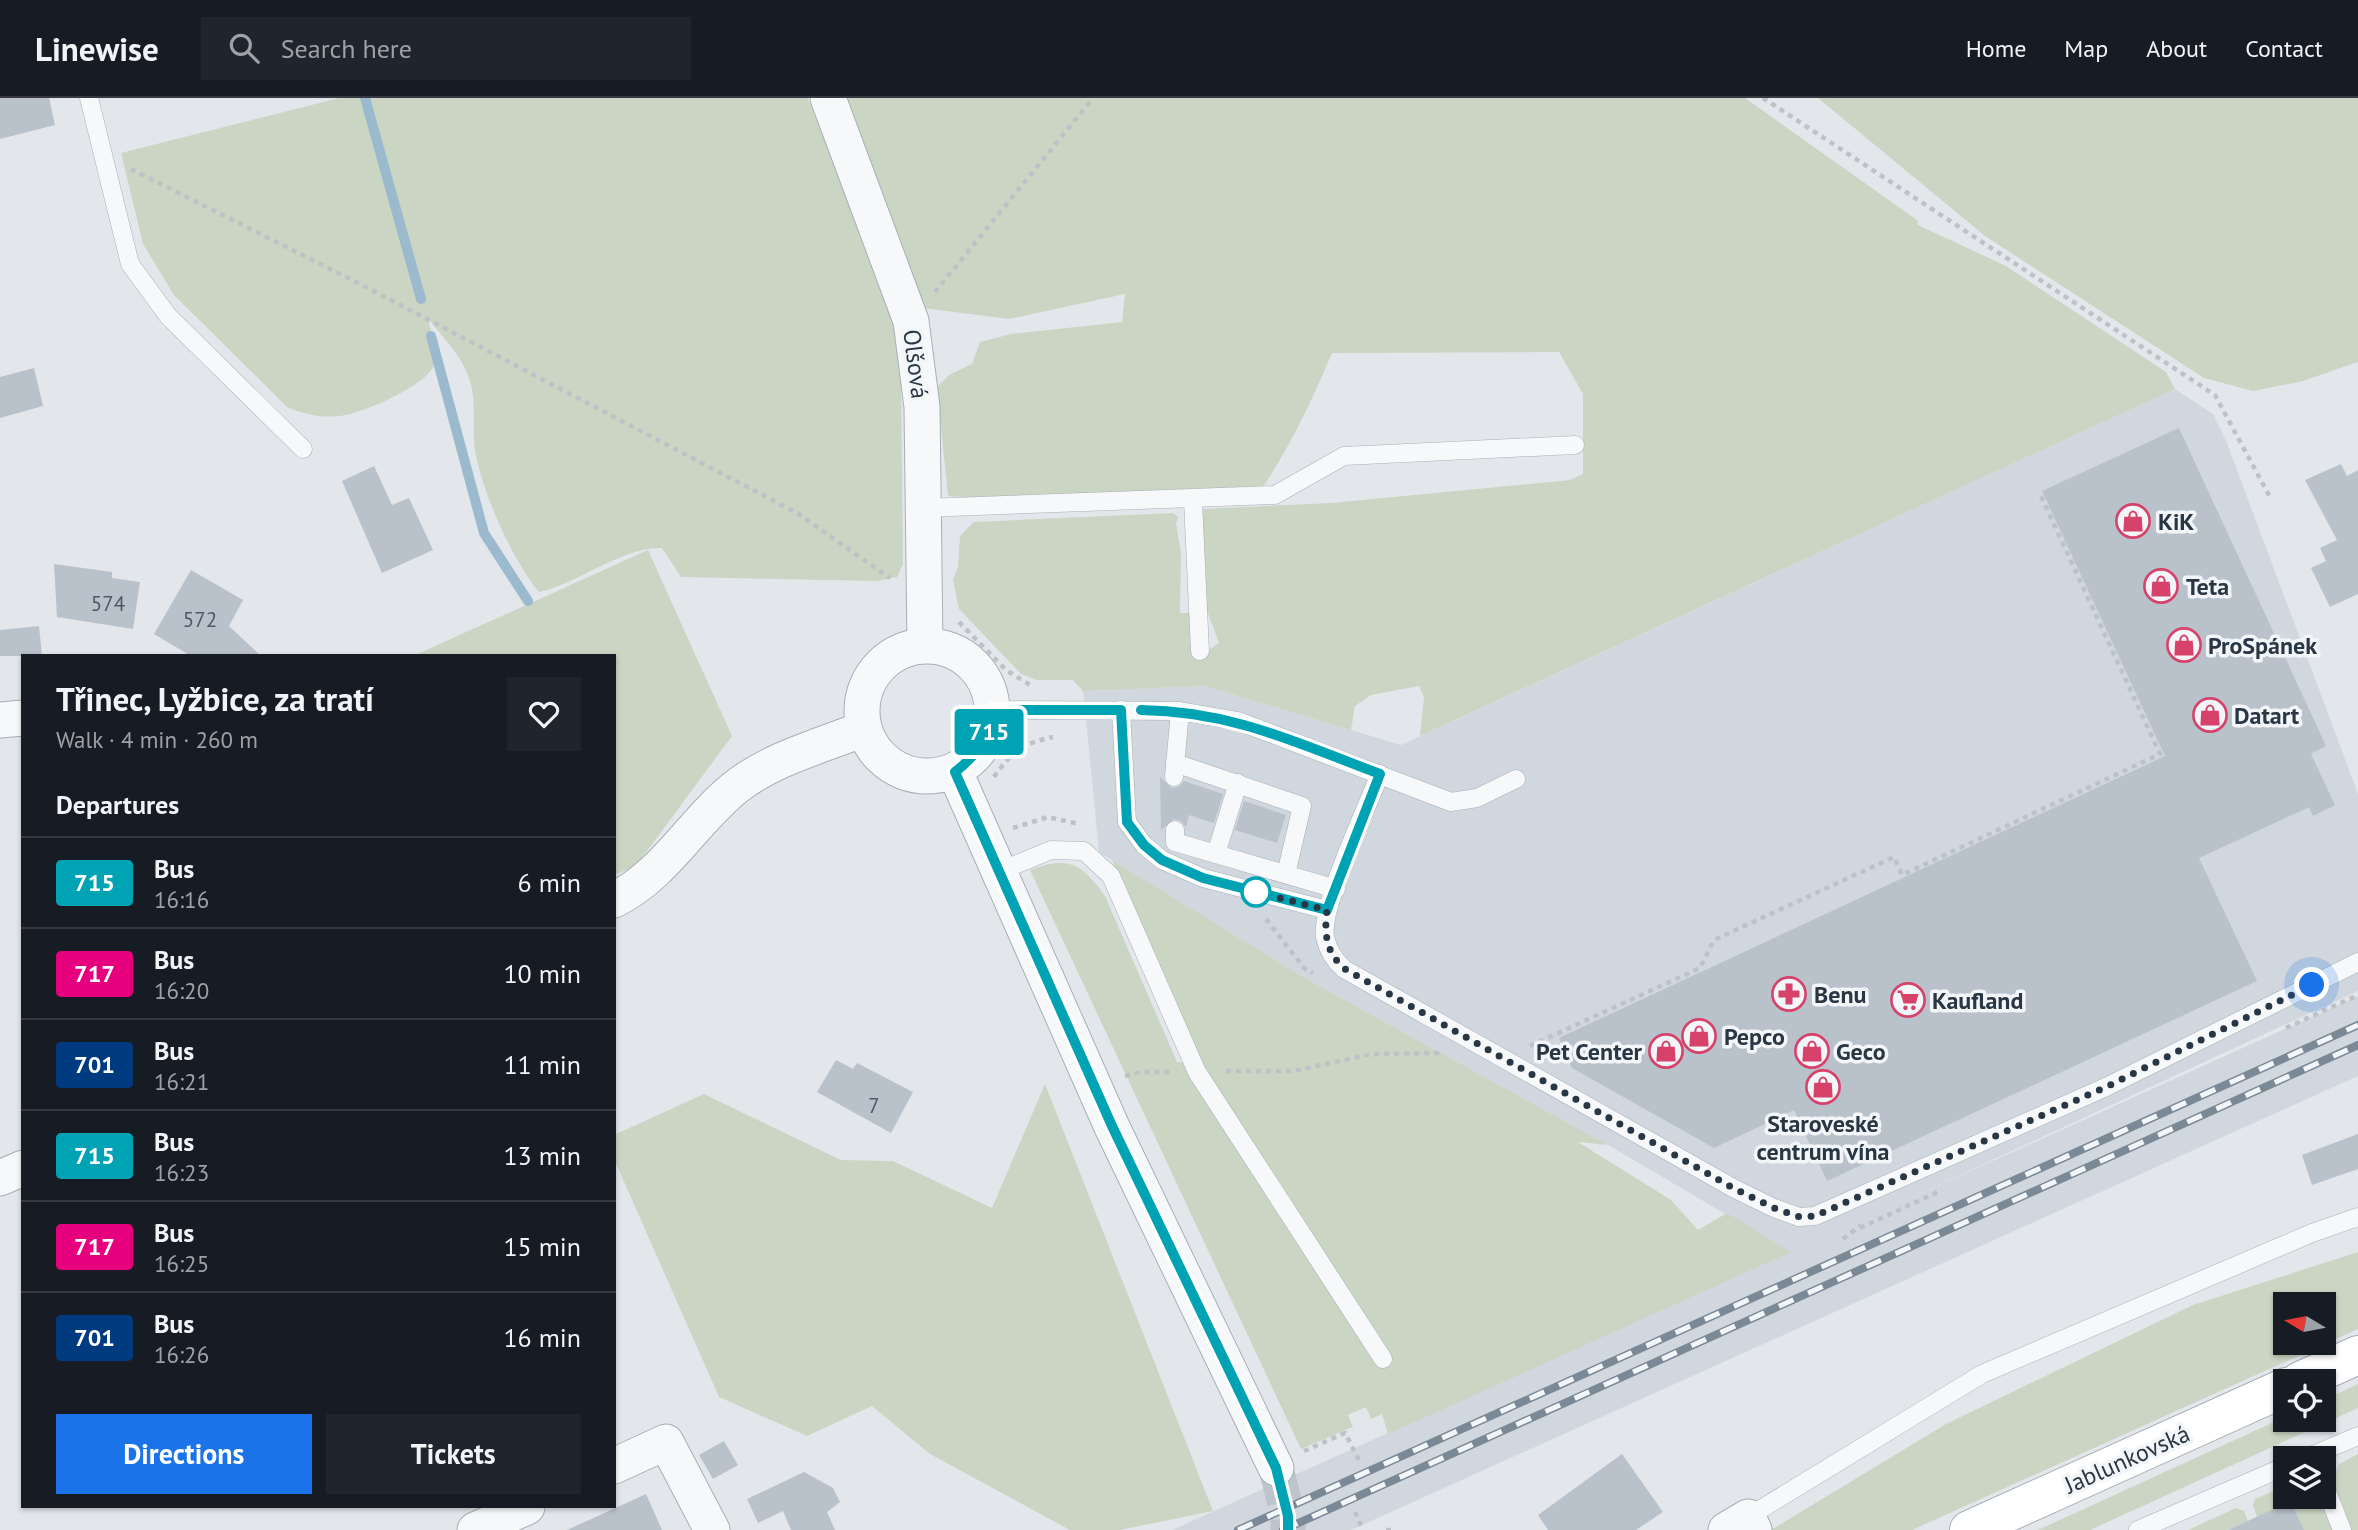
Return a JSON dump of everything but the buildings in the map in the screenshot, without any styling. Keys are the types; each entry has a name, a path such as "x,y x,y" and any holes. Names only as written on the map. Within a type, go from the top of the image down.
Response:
{"main road":[{"path":"2327,1369 2358,1355"},
{"name":"Jablunkovská","path":"1969,1530 2273,1393"}],"street":[{"name":"Olšová","path":"828,98 911,321 922,407 925,645"},
{"path":"925,645 945,648 964,657 984,681 993,710 988,735 975,757 955,772 927,778 899,772 876,755 863,729 861,705 867,682 881,663 902,650 925,645"},
{"path":"0,720 21,718"},
{"path":"616,899 653,873 737,787 778,763 863,729"},
{"path":"955,772 1112,1126 1288,1460"},
{"path":"0,1178 21,1169"},
{"path":"616,1465 666,1442 712,1530"},
{"path":"475,1530 521,1508"}],"lane":[{"path":"89,98 130,264 168,316 303,449"},
{"path":"923,508 1193,501 1275,495 1344,456 1575,445"},
{"path":"1193,501 1200,651"},
{"path":"993,710 1180,710 1238,721 1451,802 1478,798 1516,779"},
{"path":"1121,710 1127,822 1144,845 1162,860 1203,878 1327,910"},
{"path":"1180,710 1175,770 1238,783 1302,806 1286,874"},
{"path":"1380,774 1327,910 1325,937 1335,961 1735,1189 1800,1217 1815,1216 2106,1087 2358,962"},
{"path":"1216,854 1238,783"},
{"path":"1175,830 1175,842 1336,889"},
{"path":"998,872 1051,850 1084,851 1111,876 1197,1072 1383,1359"},
{"path":"1743,1526 1982,1374 2312,1233 2358,1217"},
{"path":"2336,1446 2358,1436"},
{"path":"2138,1530 2273,1472"},
{"path":"2334,1509 2342,1530"}],"path":[{"path":"911,321 1094,98"},
{"path":"1763,98 2215,395 2271,499"},
{"path":"102,155 366,287 797,513 897,583 926,591"},
{"path":"1525,1048 1700,968 1714,940 1894,857 1902,875 2160,754 2040,494"},
{"path":"958,621 1006,670 1032,686 1064,686 1065,710"},
{"path":"1117,1078 1141,1072 1294,1071 1373,1054 1454,1053"},
{"path":"1288,1460 1345,1433 1359,1460"},
{"path":"1355,1512 1363,1530"},
{"path":"1386,1530 1393,1530"}],"shaded area":[{"path":"2175,389 2213,414 2227,443 2358,794 2358,991 1906,1200 2358,996 2358,1076 1351,1530 1172,1530 1790,1252 1608,1145 1305,978 1099,852 1083,691 1205,686 1401,745"}],"green space":[{"path":"339,98 808,98 890,309 901,367 903,564 897,577 878,581 681,577 662,548 632,553 539,592 510,546 480,473 474,437 473,399 467,372 428,318 436,346 436,358 429,373 409,389 381,403 346,415 315,416 287,407 174,295 143,244 121,153"},
{"path":"842,98 1745,98 1917,220 1918,225 2006,266 2166,372 2175,389 1420,736 1424,697 1419,686 1371,695 1355,706 1351,730 1205,686 1083,691 1073,680 1037,680 1021,674 959,609 953,580 958,567 960,536 974,522 1173,513 1178,517 1176,524 1181,552 1180,613 1192,613 1206,652 1219,643 1206,608 1202,509 1331,503 1570,480 1583,474 1583,394 1559,352 1332,353 1300,422 1263,487 978,498 948,496 937,387 949,375 972,364 980,342 1011,334 1122,322 1125,294 1009,319 923,308"},
{"path":"1818,98 2358,98 2358,362 2303,381 2253,391 2204,378 1985,236"},
{"path":"648,550 732,736 636,866 616,874 616,654 417,654"},
{"path":"1112,860 1305,978 1608,1145 1578,1142 1671,1200 1698,1230 1727,1213 1791,1252 1388,1434 1382,1414 1371,1419 1366,1407 1348,1415 1353,1427 1301,1449 1030,870 1043,865 1065,863 1074,865 1089,876 1105,896 1177,1062 1202,1064"},
{"path":"1045,1084 1213,1511 1120,1530 1070,1530 930,1454 872,1406 807,1436 719,1397 616,1164 616,1134 704,1094 841,1160 893,1161 992,1208"},
{"path":"2358,1252 2358,1329 2336,1339 2336,1292 2273,1292 2273,1355 2300,1355 1912,1530 1771,1530 1946,1424 2193,1305"},
{"path":"2358,1384 2358,1408 2336,1418 2336,1394"},
{"path":"2273,1422 2273,1432 2305,1432 2090,1530 2038,1530"},
{"path":"2358,1454 2358,1530 2348,1530 2336,1494 2336,1472 2339,1464"},
{"path":"2273,1491 2274,1509 2257,1517 2253,1505 2255,1499"},
{"path":"2236,1508 2244,1511 2248,1521 2228,1530 2188,1530"},
{"path":"2295,1509 2326,1509 2336,1530 2304,1530"}],"waterway":[{"path":"365,98 421,299"},
{"path":"431,336 484,533 528,601"}],"tunnel":[{"path":"1276,1468 1288,1516 1288,1530"}],"railway":[{"path":"1238,1530 2358,1025"},
{"path":"1283,1530 2358,1045"}],"bus line":[{"name":"715","path":"1141,710 1180,710 1238,721 1380,774 1327,910 1203,878 1162,860 1144,845 1127,822 1121,710 993,710 988,735 975,757 955,772 1112,1126 1276,1468 1288,1516 1288,1530"}],"place":[{"name":"KiK","path":"2133,521"},
{"name":"Teta","path":"2161,586"},
{"name":"ProSpánek","path":"2184,645"},
{"name":"Datart","path":"2210,715"},
{"name":"Benu","path":"1789,994"},
{"name":"Kaufland","path":"1908,1000"},
{"name":"Pepco","path":"1699,1036"},
{"name":"Pet Center","path":"1666,1051"},
{"name":"Geco","path":"1812,1051"},
{"name":"Staroveské centrum vína","path":"1823,1087"}],"route":[{"path":"1256,892 1327,910 1325,937 1335,961 1345,969 1735,1189 1800,1217 1815,1216 2106,1087 2312,985"}]}
